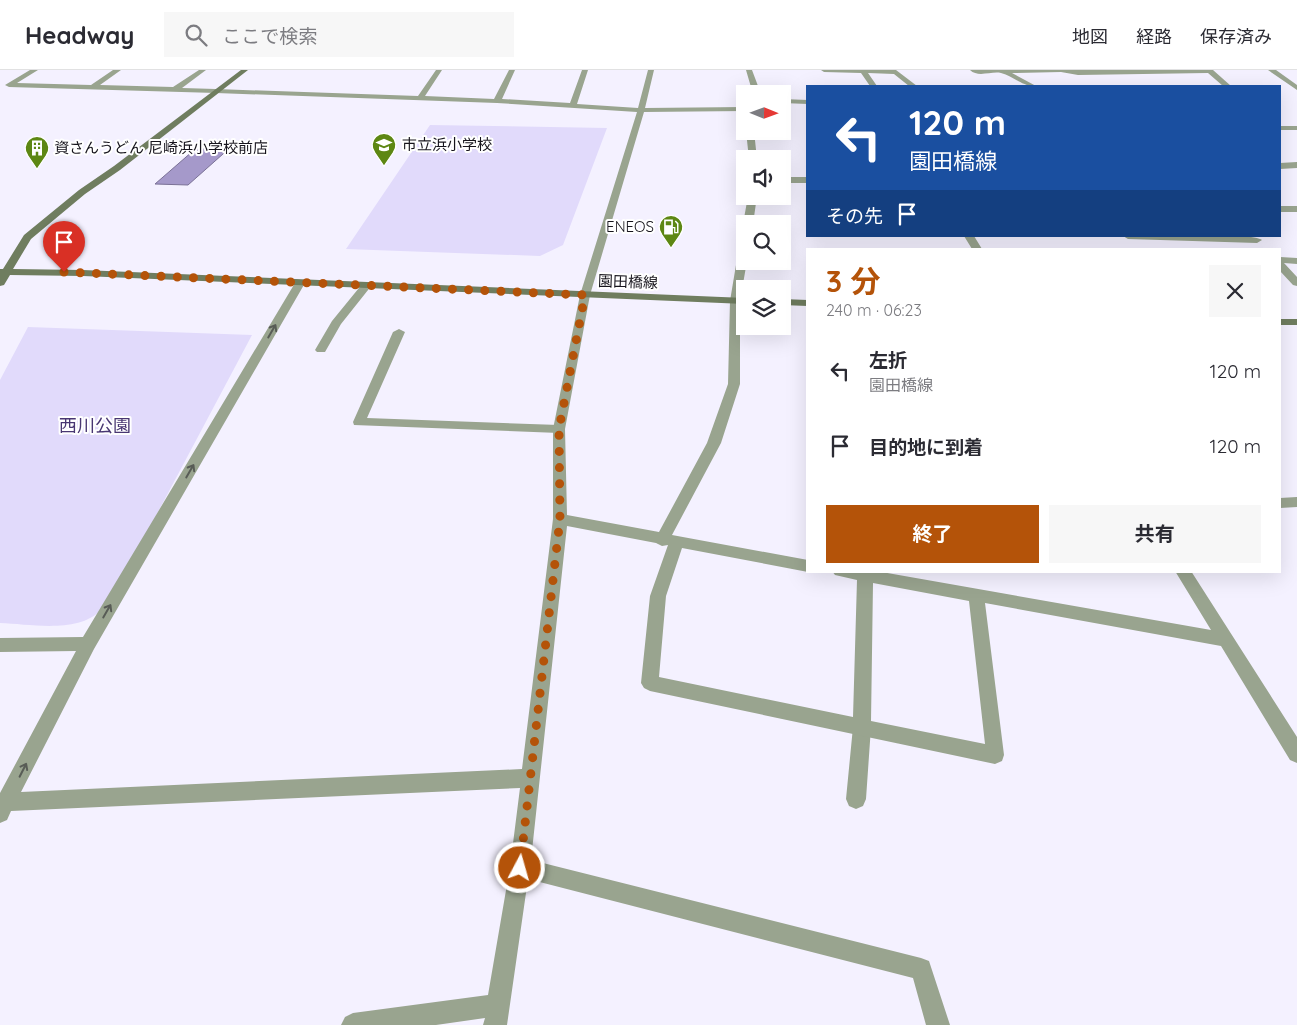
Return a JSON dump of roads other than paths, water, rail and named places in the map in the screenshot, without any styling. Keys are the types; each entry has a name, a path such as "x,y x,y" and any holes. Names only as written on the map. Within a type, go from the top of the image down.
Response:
{"street":[{"path":"9,85 35,70"},
{"path":"93,87 118,70"},
{"path":"176,89 203,70"},
{"path":"0,283 3,272 27,237 82,192 117,168 245,70"},
{"path":"420,98 439,70"},
{"path":"497,101 512,70"},
{"path":"573,106 585,70"},
{"path":"353,1025 497,1015 520,868 560,519 559,429 585,295 641,110 651,70"},
{"path":"749,70 754,85"},
{"path":"824,70 896,72 913,85"},
{"path":"863,70 872,85"},
{"path":"973,70 976,72 1061,70 1078,74 1209,71 1226,85"},
{"path":"1271,70 1297,88"},
{"path":"1003,72 1030,85"},
{"path":"0,85 176,89 497,101 641,110 736,110"},
{"path":"791,101 806,102"},
{"path":"1281,122 1294,128"},
{"path":"1281,128 1294,128"},
{"path":"1281,166 1297,165"},
{"path":"791,180 806,180"},
{"path":"1281,209 1297,209"},
{"path":"970,237 976,248"},
{"path":"1192,237 1255,238 1264,248"},
{"path":"1281,260 1297,261"},
{"path":"1281,266 1297,283"},
{"name":"園田橋線","path":"3,272 83,273 736,301"},
{"path":"3,808 88,644 300,283"},
{"path":"321,350 336,323 367,286"},
{"path":"791,302 806,303"},
{"path":"1281,322 1297,322"},
{"path":"399,332 359,422 559,429"},
{"path":"738,335 734,384 714,443 669,541 658,596 650,682 995,755 976,595"},
{"path":"1281,503 1297,502"},
{"path":"560,519 806,566"},
{"path":"850,573 1225,640"},
{"path":"1183,573 1297,754"},
{"path":"856,799 862,727 865,576"},
{"path":"0,645 88,644"},
{"path":"3,808 531,778"},
{"path":"520,868 921,968 938,1025"}],"place":[{"name":"市立浜小学校","path":"384,166"},
{"name":"資さんうどん 尼崎浜小学校前店","path":"37,169"},
{"name":"ENEOS","path":"671,248"}],"park label":[{"name":"西川公園","path":"95,426"}]}
